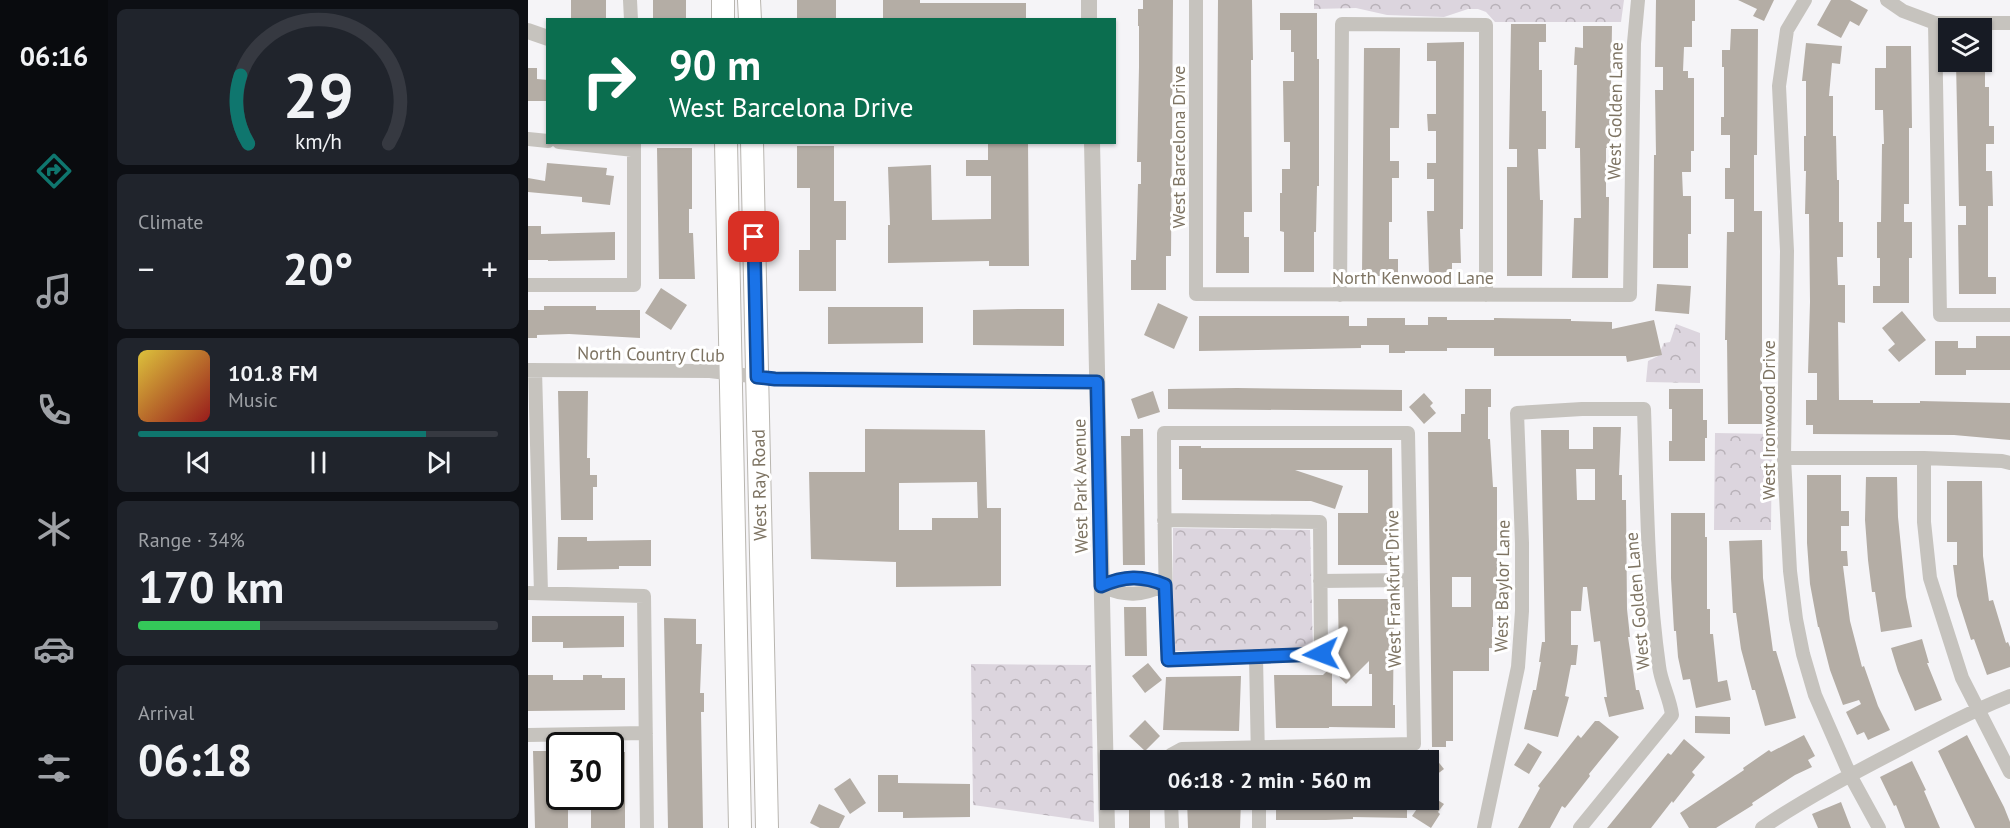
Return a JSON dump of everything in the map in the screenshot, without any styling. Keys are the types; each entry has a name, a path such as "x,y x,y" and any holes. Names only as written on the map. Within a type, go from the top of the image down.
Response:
{"main road":[{"path":"723,0 723,18"},
{"path":"749,0 750,18"},
{"name":"West Ray Road","path":"726,144 740,828"},
{"name":"West Ray Road","path":"752,144 767,828"}],"street":[{"path":"630,0 630,18"},
{"path":"1089,0 1089,18"},
{"name":"West Barcelona Drive","path":"1196,0 1196,294"},
{"name":"West Golden Lane","path":"1630,295 1634,43 1638,0"},
{"name":"West Ironwood Drive","path":"1805,0 1787,30 1779,86 1787,251 1784,458 1790,572 1803,654 1815,695 1850,775 1879,828"},
{"path":"1887,0 1903,11 1935,23 2010,23"},
{"path":"1935,23 1940,315 2010,315"},
{"path":"1340,295 1342,24 1486,25 1486,295"},
{"path":"528,31 546,37"},
{"path":"528,139 546,141"},
{"path":"528,285 634,285 634,146 596,144"},
{"name":"West Park Avenue","path":"1092,144 1107,828"},
{"name":"North Kenwood Lane","path":"1196,294 1630,295"},
{"path":"532,370 535,593 644,596 647,828"},
{"name":"North Country Club","path":"532,370 710,371 775,379 1097,382"},
{"name":"West Golden Lane","path":"1517,413 1582,409 1644,409 1651,590 1659,670 1672,715 1580,828"},
{"name":"West Baylor Lane","path":"1485,828 1519,656 1522,611 1522,543 1517,413"},
{"name":"West Frankfurt Drive","path":"1164,520 1164,433 1408,433 1414,744 1320,750"},
{"path":"1784,458 1924,458 2010,463"},
{"path":"1924,458 1924,522 1930,579 1962,678 2010,772"},
{"path":"1164,520 1320,522 1321,654 1168,660 1164,520"},
{"path":"1101,586 1119,579 1150,579 1165,585"},
{"path":"1320,581 1411,580"},
{"path":"1256,656 1258,750"},
{"path":"1762,828 1792,807 1850,775 1977,709 2010,696"},
{"path":"528,735 646,733"},
{"path":"1181,750 1197,750"},
{"path":"1171,810 1172,828"},
{"path":"1259,810 1259,828"}],"green space":[{"path":"1314,0 1624,0 1621,22 1495,22 1486,12 1478,9 1468,9 1444,17 1387,15 1356,8 1314,9"},
{"path":"1676,324 1700,333 1700,383 1646,382 1648,361 1658,356 1664,343 1670,342"},
{"path":"1715,433 1772,434 1771,530 1714,530"},
{"path":"1173,528 1310,530 1313,649 1173,651"},
{"path":"971,664 1091,665 1094,822 973,805"}],"building":[{"path":"571,0 606,0 606,18 571,18"},
{"path":"653,0 686,0 686,18 653,18"},
{"path":"797,0 836,0 836,18 797,18"},
{"path":"883,0 920,0 920,3 1026,3 1026,18 883,18"},
{"path":"1143,0 1173,0 1171,256 1166,256 1166,290 1131,290 1131,260 1136,260 1138,184 1141,184 1141,162 1137,162 1138,9 1143,9"},
{"path":"1218,0 1252,0 1252,212 1244,212 1244,237 1249,237 1249,273 1216,273"},
{"path":"1656,0 1695,0 1692,47 1684,47 1683,71 1688,71 1688,78 1694,78 1694,151 1691,151 1691,172 1682,172 1683,196 1691,196 1688,268 1653,268 1655,90 1663,90 1663,67 1655,67"},
{"path":"1738,0 1774,0 1764,21 1753,16 1757,9"},
{"path":"1831,0 1850,0 1868,10 1859,26 1850,21 1841,38 1817,25"},
{"path":"1280,13 1317,13 1319,186 1317,186 1316,232 1314,232 1314,272 1284,272 1284,232 1280,231 1280,193 1282,193 1282,169 1290,169 1290,142 1284,142 1283,81 1294,81 1294,52 1291,52 1291,30 1280,30"},
{"path":"1511,24 1546,24 1546,42 1539,42 1542,111 1546,111 1546,149 1538,149 1540,200 1543,200 1542,276 1507,276 1507,167 1517,167 1517,149 1509,149"},
{"path":"1583,26 1612,26 1610,148 1606,148 1606,197 1609,197 1608,278 1572,278 1574,218 1581,218 1580,148 1575,148 1577,65 1574,65 1575,47 1583,48"},
{"path":"1731,29 1758,29 1754,211 1762,211 1762,424 1728,424 1727,340 1725,340 1727,232 1734,232 1734,199 1725,199 1725,168 1730,168 1730,135 1721,135 1721,117 1724,117 1722,50 1730,50"},
{"path":"1464,42 1461,263 1452,263 1452,272 1429,273 1427,211 1434,211 1434,179 1427,179 1427,163 1436,163 1436,131 1428,131 1427,114 1436,114 1436,61 1427,61 1427,43"},
{"path":"1806,43 1842,46 1840,64 1832,63 1829,96 1833,96 1833,136 1836,136 1837,180 1839,180 1839,222 1843,222 1843,257 1837,257 1838,285 1845,285 1845,323 1838,322 1839,400 1873,400 1873,403 1920,403 1920,401 2010,403 2010,440 1954,435 1813,434 1813,425 1806,425 1806,400 1817,400 1817,373 1808,373 1809,214 1805,214 1806,171 1804,171 1806,81 1802,81"},
{"path":"1886,46 1911,46 1912,128 1909,128 1909,204 1904,204 1904,222 1912,222 1909,303 1873,303 1873,286 1880,286 1877,222 1881,222 1882,144 1884,144 1883,110 1875,110 1875,68 1886,68"},
{"path":"1364,48 1400,48 1399,128 1390,128 1390,161 1399,161 1399,178 1392,178 1392,222 1389,222 1389,259 1398,259 1398,276 1362,276"},
{"path":"528,68 537,68 537,79 546,80 546,101 528,101"},
{"path":"1956,72 1985,72 1985,87 1989,87 1989,126 1994,126 1994,144 1986,144 1986,171 1992,171 1993,206 1988,206 1988,277 1996,277 1996,294 1959,294 1958,225 1966,225 1966,206 1959,206"},
{"path":"988,144 1028,144 1029,266 989,266 989,261 888,263 888,225 890,225 888,167 931,165 932,220 991,219 991,176 966,176 966,160 988,160"},
{"path":"797,146 834,146 834,201 846,201 846,240 836,240 836,291 799,291 799,250 810,250 810,188 797,188"},
{"path":"657,148 692,148 692,209 689,209 689,233 693,233 695,279 659,279"},
{"path":"547,163 607,168 606,175 614,176 610,205 582,202 582,197 528,192 528,178 545,181"},
{"path":"528,226 541,226 541,234 615,232 615,260 528,260"},
{"path":"1657,284 1691,286 1689,314 1655,311"},
{"path":"661,288 687,305 671,330 645,313"},
{"path":"1158,303 1188,317 1174,349 1144,335"},
{"path":"544,306 596,306 596,310 640,310 640,338 569,334 537,335 537,338 528,338 528,310 544,310"},
{"path":"828,307 923,307 923,343 828,344"},
{"path":"1064,309 1064,346 973,345 973,310"},
{"path":"1902,311 1926,340 1899,362 1888,350 1895,344 1882,328"},
{"path":"1199,316 1349,316 1349,326 1367,326 1367,318 1405,318 1405,325 1428,325 1428,317 1447,317 1447,320 1571,319 1571,321 1612,322 1612,329 1654,320 1662,355 1627,362 1626,356 1494,356 1494,348 1447,348 1447,351 1389,353 1389,345 1361,345 1361,348 1199,351"},
{"path":"1976,336 2010,336 2010,370 1966,370 1966,375 1935,375 1935,341 1958,341 1958,348 1976,348"},
{"path":"1168,389 1402,390 1402,411 1168,409"},
{"path":"1465,389 1491,389 1491,407 1488,407 1488,439 1490,439 1493,487 1497,487 1497,601 1493,601 1489,671 1453,671 1453,741 1446,741 1446,747 1432,747 1428,432 1461,432 1461,414 1465,414","holes":["1452,577 1471,577 1471,607 1452,607"]},
{"path":"1669,389 1703,389 1703,420 1707,420 1705,461 1669,461 1669,441 1672,441 1672,409 1669,409"},
{"path":"558,391 588,391 587,458 590,458 590,475 597,475 597,487 593,487 593,520 561,520"},
{"path":"1153,391 1160,412 1138,419 1131,399"},
{"path":"1424,393 1433,403 1430,406 1436,413 1424,424 1409,407"},
{"path":"1593,427 1621,427 1619,475 1622,475 1622,500 1626,500 1627,609 1630,637 1628,637 1636,690 1639,690 1644,709 1609,717 1604,697 1607,697 1600,641 1594,642 1587,587 1583,587 1581,611 1571,611 1571,645 1578,645 1576,665 1571,665 1565,696 1569,697 1558,737 1524,729 1533,690 1536,690 1542,642 1545,642 1541,430 1569,430 1569,449 1593,449","holes":["1576,469 1595,469 1595,500 1577,500"]},
{"path":"865,429 985,430 987,508 1001,508 1001,586 896,587 896,562 811,559 809,472 865,472","holes":["977,482 978,518 932,518 932,530 899,530 899,483"]},
{"path":"1130,429 1143,429 1145,565 1123,565 1121,436 1130,436"},
{"path":"1179,446 1392,448 1393,565 1338,565 1338,513 1368,513 1368,470 1295,470 1343,486 1335,509 1311,501 1182,500"},
{"path":"1807,475 1841,475 1841,511 1849,511 1849,526 1841,526 1841,551 1847,551 1848,566 1843,566 1850,621 1862,667 1864,666 1878,706 1890,730 1868,740 1864,732 1857,735 1846,712 1861,704 1859,700 1843,705 1818,627 1810,584 1807,543"},
{"path":"1866,477 1897,477 1898,517 1906,597 1912,627 1881,632 1868,560 1865,520"},
{"path":"1947,481 1982,481 1983,556 1989,601 1993,600 2006,643 2008,642 2010,647 2010,667 1987,675 1974,639 1971,640 1957,596 1953,565 1957,565 1957,542 1947,542"},
{"path":"1671,513 1705,513 1707,609 1710,609 1710,634 1713,634 1718,682 1727,680 1731,700 1696,708 1690,679 1683,680 1676,631 1674,631"},
{"path":"558,537 587,537 587,541 651,540 651,566 557,570"},
{"path":"1762,540 1763,578 1773,651 1776,651 1796,718 1765,726 1741,649 1736,613 1733,613 1729,541"},
{"path":"1338,599 1394,599 1393,705 1395,705 1395,728 1276,728 1274,675 1323,675 1339,659","holes":["1369,661 1369,674 1372,674 1372,706 1332,706 1332,669 1346,684"]},
{"path":"1124,607 1146,607 1147,656 1125,656"},
{"path":"532,616 624,616 624,647 563,648 563,642 532,642"},
{"path":"664,618 696,619 696,644 702,644 700,693 704,693 704,712 701,712 703,828 668,828"},
{"path":"1922,639 1929,663 1927,663 1942,700 1915,711 1891,648"},
{"path":"1148,663 1162,680 1145,693 1132,676"},
{"path":"528,675 553,675 553,680 583,680 583,675 625,678 625,710 528,711"},
{"path":"1241,676 1239,731 1163,730 1166,677"},
{"path":"1695,716 1730,717 1730,734 1695,733"},
{"path":"1145,720 1160,736 1144,750 1129,736"},
{"path":"1595,721 1599,721 1619,737 1565,808 1562,806 1550,828 1518,828 1540,788 1538,786 1578,735 1581,738"},
{"path":"1804,735 1815,756 1808,760 1812,767 1795,775 1716,828 1689,828 1680,813 1744,770 1743,768 1769,750 1771,752"},
{"path":"1967,735 2004,807 2010,828 1975,828 1938,751"},
{"path":"1684,739 1705,757 1692,772 1695,775 1673,803 1672,801 1651,828 1607,828 1668,753 1671,755"},
{"path":"1528,743 1542,752 1529,774 1514,765"},
{"path":"533,751 546,751 546,810 568,810 568,828 535,828"},
{"path":"625,752 625,828 591,828 591,810 624,810"},
{"path":"1912,761 1940,828 1905,828 1896,805 1894,806 1880,777"},
{"path":"1439,763 1444,769 1439,773"},
{"path":"878,775 898,775 898,783 970,784 970,817 903,818 903,812 878,812"},
{"path":"850,778 866,803 850,814 834,789"},
{"path":"1439,801 1444,804 1431,828 1412,816 1416,810 1439,810"},
{"path":"1841,802 1851,828 1818,828 1812,814"},
{"path":"819,804 845,816 839,828 820,828 810,823"},
{"path":"1129,810 1150,810 1150,828 1129,828"},
{"path":"1187,810 1241,810 1240,828 1188,828"},
{"path":"1276,810 1407,810 1407,818 1353,817 1353,819 1276,820"}],"route":[{"path":"754,237 757,377 1097,382 1101,586 1119,579 1150,579 1165,585 1168,660 1321,654"}]}
